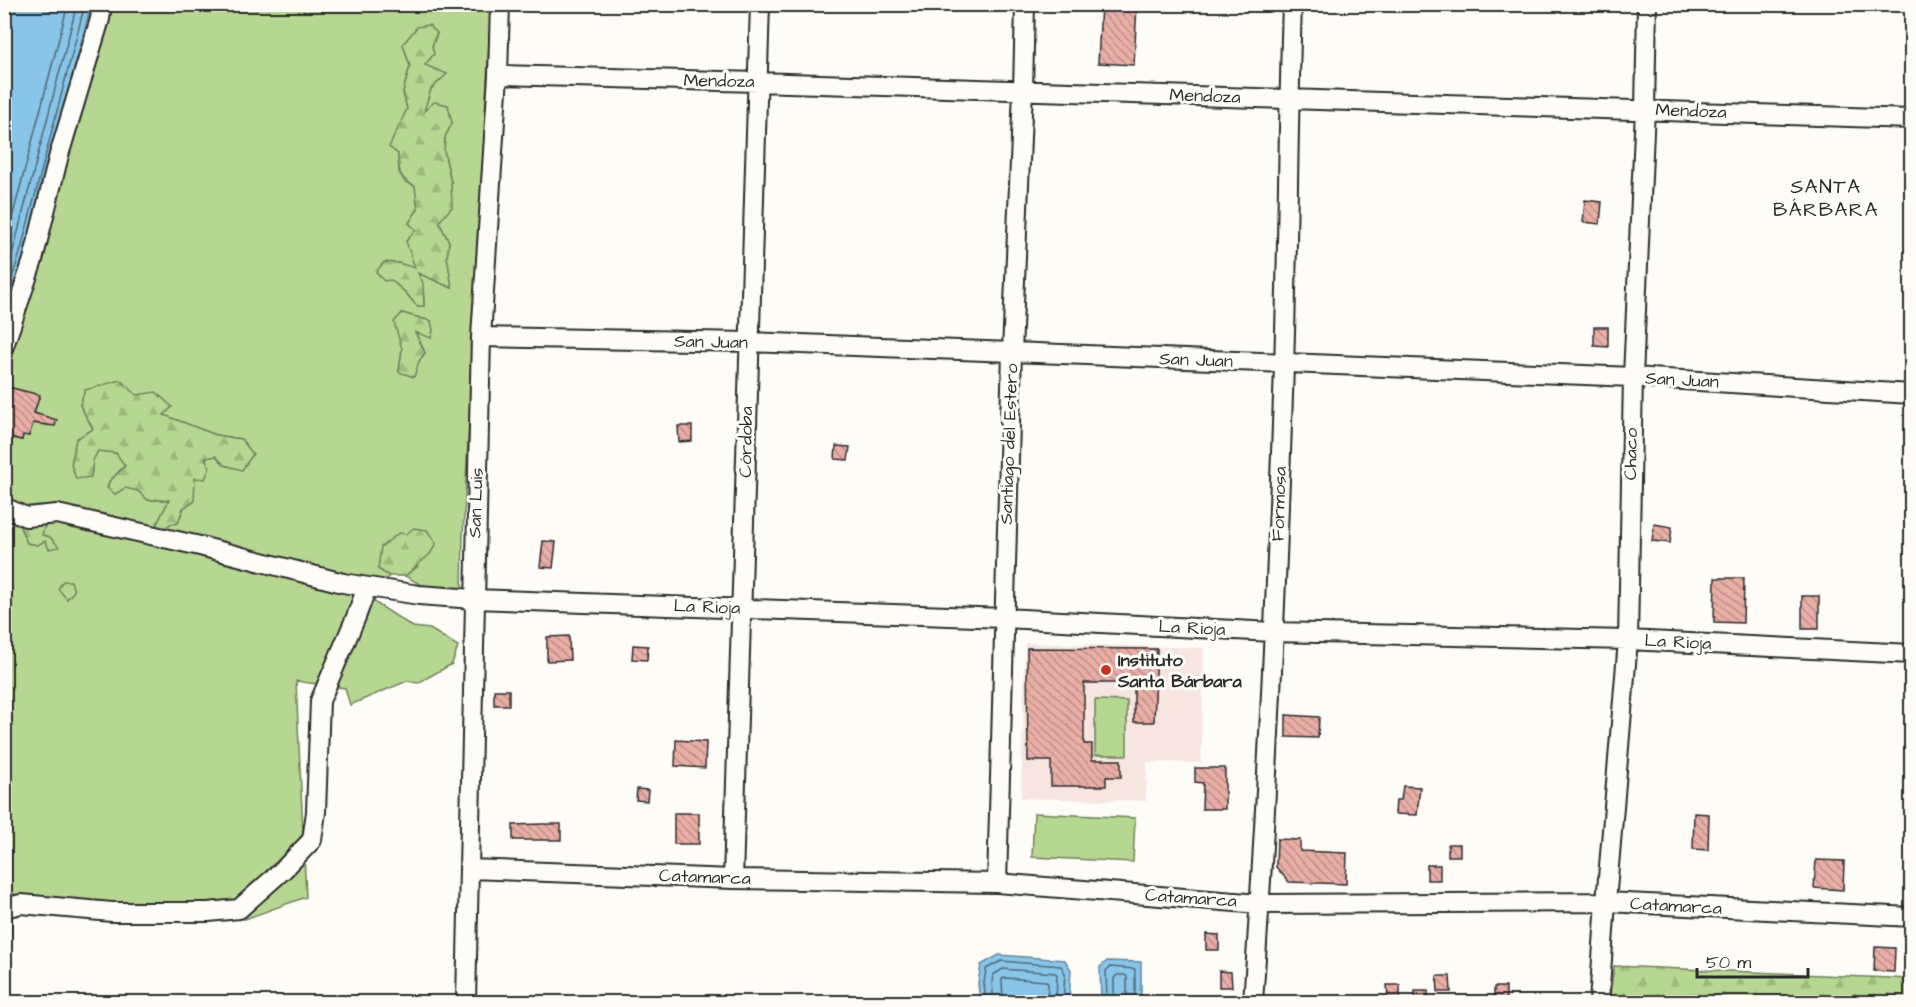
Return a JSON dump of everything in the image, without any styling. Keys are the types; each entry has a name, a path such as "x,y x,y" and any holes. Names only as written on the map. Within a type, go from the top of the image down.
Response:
{"street":[{"path":"4,346 33,260 60,155 100,20 102,4"},
{"name":"San Luis","path":"466,1002 481,337 498,75 500,4"},
{"name":"Córdoba","path":"733,879 760,4"},
{"name":"Santiago del Estero","path":"997,883 1012,352 1025,4"},
{"name":"Formosa","path":"1253,1002 1260,904 1284,363 1288,99 1292,4"},
{"name":"Chaco","path":"1599,1002 1628,640 1633,377 1645,109 1647,4"},
{"name":"Mendoza","path":"498,75 1911,119"},
{"name":"San Juan","path":"481,337 748,342 1012,352 1633,377 1911,394"},
{"name":"La Rioja","path":"4,507 26,517 57,514 200,546 343,583 419,595 1004,618 1273,632 1628,640 1911,654"},
{"path":"4,908 21,904 112,912 208,912 239,909 312,840 316,812 320,700 367,587"},
{"name":"Catamarca","path":"470,868 733,879 997,883 1260,904 1606,902 1911,917"}],"shaded area":[{"path":"1025,643 1204,648 1201,763 1147,762 1146,801 1021,798"}],"green space":[{"path":"94,5 491,5 462,589 436,593 405,576 417,567 378,569 389,576 374,602 413,627 430,629 458,646 452,664 418,683 407,681 350,705 345,688 296,681 306,897 245,919 14,894 5,1002 4,533 11,527 5,513 5,443 7,444 9,437 21,440 23,435 29,436 33,423 50,426 52,419 34,413 39,395 5,386 5,321 89,13","holes":["437,34 424,66 446,74 431,89 423,112 452,123 445,137 444,151 451,182 439,222 449,242 447,257 452,288 418,273 423,289 424,306 417,306 391,280 398,263 415,269 417,230 409,223 418,209 415,186 405,182 399,172 401,125 407,109 403,92 410,66 403,44","402,313 431,321 415,331 425,353 419,361 399,372 402,349","103,386 163,400 172,407 163,415 216,435 240,439 216,456 205,458 178,523 156,526 169,500 148,500 138,491 109,482 125,465 116,453 98,451 93,460 91,477 93,429 80,405 85,390","16,518 42,535 38,545 27,543"]},
{"path":"429,25 437,33 432,46 434,54 425,65 447,74 431,89 424,111 434,102 448,105 452,123 445,137 444,151 451,182 452,207 439,222 449,242 447,257 452,288 418,273 423,283 424,306 417,306 391,280 384,281 376,272 384,262 415,268 406,241 416,230 409,223 418,209 415,186 402,177 398,154 389,147 407,109 403,92 410,66 403,44 417,27"},
{"path":"402,313 431,321 433,330 431,338 415,332 425,353 419,361 414,377 399,372 402,349 394,322"},
{"path":"120,380 137,395 156,392 172,407 164,415 216,435 241,439 253,454 242,470 224,465 216,456 205,458 210,467 205,479 195,478 194,502 183,508 178,523 170,524 161,532 156,526 169,500 148,500 138,491 125,488 115,494 107,488 109,482 125,466 116,453 98,451 93,460 91,477 76,479 71,464 76,439 93,429 80,405 85,390"},
{"path":"41,516 45,525 42,535 50,537 59,547 49,549 45,541 38,545 27,543 16,517"},
{"path":"414,528 427,530 436,544 430,554 405,576 389,576 378,569 381,547 399,533 406,534"},
{"path":"63,581 71,581 74,591 67,599 58,589"},
{"path":"1095,700 1127,701 1127,755 1095,755"},
{"path":"1034,813 1135,818 1133,862 1032,857"},
{"path":"1614,966 1911,979 1911,1002 1609,1002"}],"water":[{"path":"5,5 91,5 26,255 5,321"},
{"path":"999,955 1065,960 1071,970 1069,1002 980,1002 978,983 981,965"},
{"path":"1107,961 1141,962 1141,1002 1101,1002 1100,967"}],"building":[{"path":"1101,4 1137,4 1134,65 1098,63"},
{"path":"1585,200 1602,202 1600,224 1583,222"},
{"path":"1594,327 1608,327 1608,347 1594,346"},
{"path":"4,386 40,395 34,413 57,420 55,426 33,423 29,436 23,435 22,440 4,436"},
{"path":"678,426 692,426 692,441 679,442"},
{"path":"836,446 850,447 848,460 835,459"},
{"path":"1654,524 1672,527 1670,543 1652,541"},
{"path":"543,541 556,542 553,568 540,567"},
{"path":"1715,578 1744,578 1743,623 1714,622"},
{"path":"1802,596 1819,596 1819,629 1802,629"},
{"path":"569,636 570,660 547,661 547,637"},
{"path":"633,645 648,646 647,660 632,659"},
{"path":"1027,648 1157,649 1154,722 1134,722 1134,683 1084,683 1084,744 1092,744 1092,760 1121,760 1121,777 1106,777 1106,786 1051,786 1051,761 1028,761"},
{"path":"494,690 509,690 509,705 494,705"},
{"path":"1286,715 1319,717 1318,738 1286,737"},
{"path":"676,740 706,742 705,768 675,766"},
{"path":"1195,768 1225,768 1225,809 1202,809 1203,783 1195,782"},
{"path":"1403,786 1420,787 1417,815 1395,814 1396,800 1401,800"},
{"path":"637,789 648,790 647,801 636,800"},
{"path":"674,813 699,813 699,844 674,844"},
{"path":"1694,813 1709,814 1708,850 1693,849"},
{"path":"561,824 561,840 513,840 513,825"},
{"path":"1277,839 1300,840 1300,851 1347,853 1346,884 1289,882 1276,867"},
{"path":"1448,844 1460,844 1460,856 1448,856"},
{"path":"1816,860 1844,861 1843,890 1814,888"},
{"path":"1427,865 1440,865 1440,880 1427,880"},
{"path":"1206,934 1219,935 1219,950 1206,950"},
{"path":"1875,947 1895,948 1894,972 1874,971"},
{"path":"1219,971 1231,972 1232,987 1219,987"},
{"path":"1437,976 1450,976 1451,992 1438,992"},
{"path":"1387,985 1400,985 1400,1000 1388,1000"},
{"path":"1494,987 1506,987 1506,1002 1494,1002"},
{"path":"1415,991 1428,991 1428,1002 1415,1002"}],"place":[{"name":"Instituto Santa Bárbara","path":"1106,670"}],"district":[{"name":"SANTA BÁRBARA","path":"1826,198"}]}
